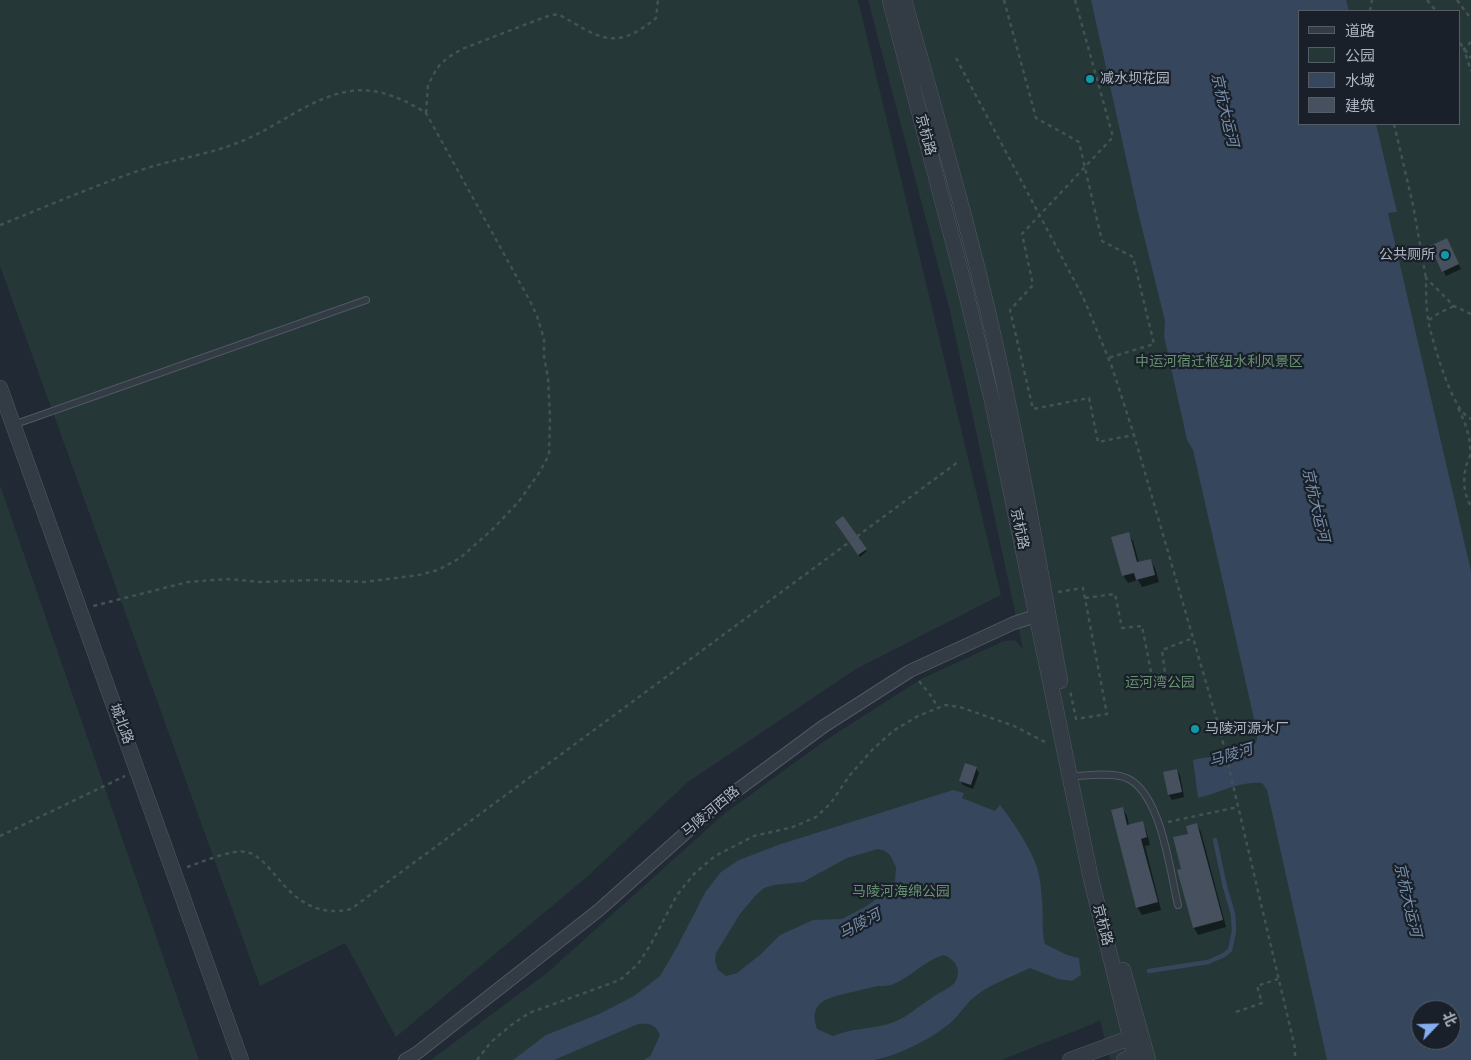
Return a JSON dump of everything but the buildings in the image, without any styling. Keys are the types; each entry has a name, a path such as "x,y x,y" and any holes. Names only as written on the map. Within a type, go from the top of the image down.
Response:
{"street":[{"name":"京杭路","path":"890,0 984,368 1042,614 1136,1040"},
{"name":"京杭路","path":"904,0 964,216 991,325 1023,477 1045,595 1042,614 1064,752 1091,879 1136,1040"},
{"name":"城北路","path":"0,388 241,1060"},
{"name":"马陵河西路","path":"405,1060 417,1053 502,988 599,910 717,805 824,726 910,671 1014,623 1042,614"},
{"path":"1070,1060 1136,1040 1136,1059"}],"lane":[{"path":"13,425 366,300"},
{"path":"1078,776 1107,775 1124,777 1136,783 1144,791 1160,824 1178,905"}],"path":[{"path":"426,113 428,85 437,68 447,58 462,49 545,17 558,14 597,36 607,39 620,38 645,28 656,18 658,0"},
{"path":"1004,0 1036,118 1079,142 1102,241 1133,257 1154,344 1108,358"},
{"path":"1075,0 1113,137 1022,234 1033,285 1010,310 1033,409 1089,398 1098,442 1134,434"},
{"path":"1427,0 1435,10"},
{"path":"1457,0 1471,19"},
{"path":"1464,48 1471,42"},
{"path":"1461,44 1471,58"},
{"path":"1464,48 1471,71"},
{"path":"956,58 1083,297 1108,358 1134,434 1221,734 1294,1048 1295,1060"},
{"path":"0,225 136,172 237,144 305,107 328,97 352,90 396,96 426,113 537,316 544,338 550,417 549,455 520,500 473,548 460,558 438,570 364,582 315,580 260,582 228,579 188,582 80,609"},
{"path":"1394,125 1413,205 1426,278 1428,320 1450,393 1469,434 1470,456 1464,481 1466,497 1471,506"},
{"path":"1426,278 1454,306 1471,314"},
{"path":"1428,320 1439,312 1454,306"},
{"path":"1456,404 1471,419"},
{"path":"174,871 231,853 247,852 258,857 284,887 302,902 328,912 351,909 958,462"},
{"path":"1045,595 1083,588 1107,714 1076,719 1069,682"},
{"path":"1085,598 1115,594 1122,628 1142,626 1152,677 1165,673 1162,650 1193,638"},
{"path":"910,671 932,697 938,708"},
{"path":"477,1060 491,1042 529,1013 620,980 638,964 677,895 694,874 714,856 754,836 793,826 816,817 830,804 850,775 872,750 894,731 918,716 945,705 960,707 985,714 1014,726 1064,752"},
{"path":"0,836 105,787 138,769"},
{"path":"1160,824 1238,807"},
{"path":"1236,1012 1262,1003 1257,986 1278,979"}],"green space":[{"path":"0,0 858,0 1001,595 856,669 688,782 587,877 396,1037 345,943 260,986 0,266"},
{"name":"中运河宿迁枢纽水利风景区","path":"868,0 1471,0 1471,1060 1110,1060 1100,1020 1001,1060 431,1060 548,972 725,813 826,740 921,679 1004,641 1015,640 1023,649 950,311"},
{"path":"0,485 199,1060 0,1060"}],"water":[{"name":"京杭大运河","path":"1091,0 1346,0 1349,10 1298,10 1298,125 1376,125 1397,212 1388,213 1471,571 1471,1060 1327,1060 1267,790 1262,783 1254,783 1198,798 1193,760 1247,749 1257,740 1257,732 1193,450 1187,440 1164,336 1165,321 1138,212"},
{"path":"953,790 964,793 962,798 995,811 1000,805 1024,840 1037,867 1041,886 1045,944 1067,955 1079,958 1081,975 1072,981 1058,979 1030,968 993,985 979,994 942,1030 903,1051 874,1060 644,1060 651,1055 660,1035 654,1026 638,1024 554,1060 513,1060 546,1035 599,1014 634,996 660,976 706,891 721,872 739,860 778,845","holes":["878,849 890,855 896,867 895,882 888,891 865,907 842,919 813,920 780,935 761,954 737,973 726,976 718,970 715,961 716,953 740,914 764,888 803,882 847,858","943,955 951,959 958,969 955,982 905,1017 886,1025 848,1031 833,1036 817,1029 815,1013 817,1007 827,999 878,986 894,984"]}],"waterway":[{"name":"马陵河","path":"1149,971 1208,962 1224,955 1230,950 1234,931 1233,914 1215,840"}],"place":[{"name":"减水坝花园","path":"1090,79"},
{"name":"公共厕所","path":"1445,255"},
{"name":"马陵河源水厂","path":"1195,729"}],"park label":[{"name":"运河湾公园","path":"1160,683"},
{"name":"马陵河海绵公园","path":"901,892"}]}
